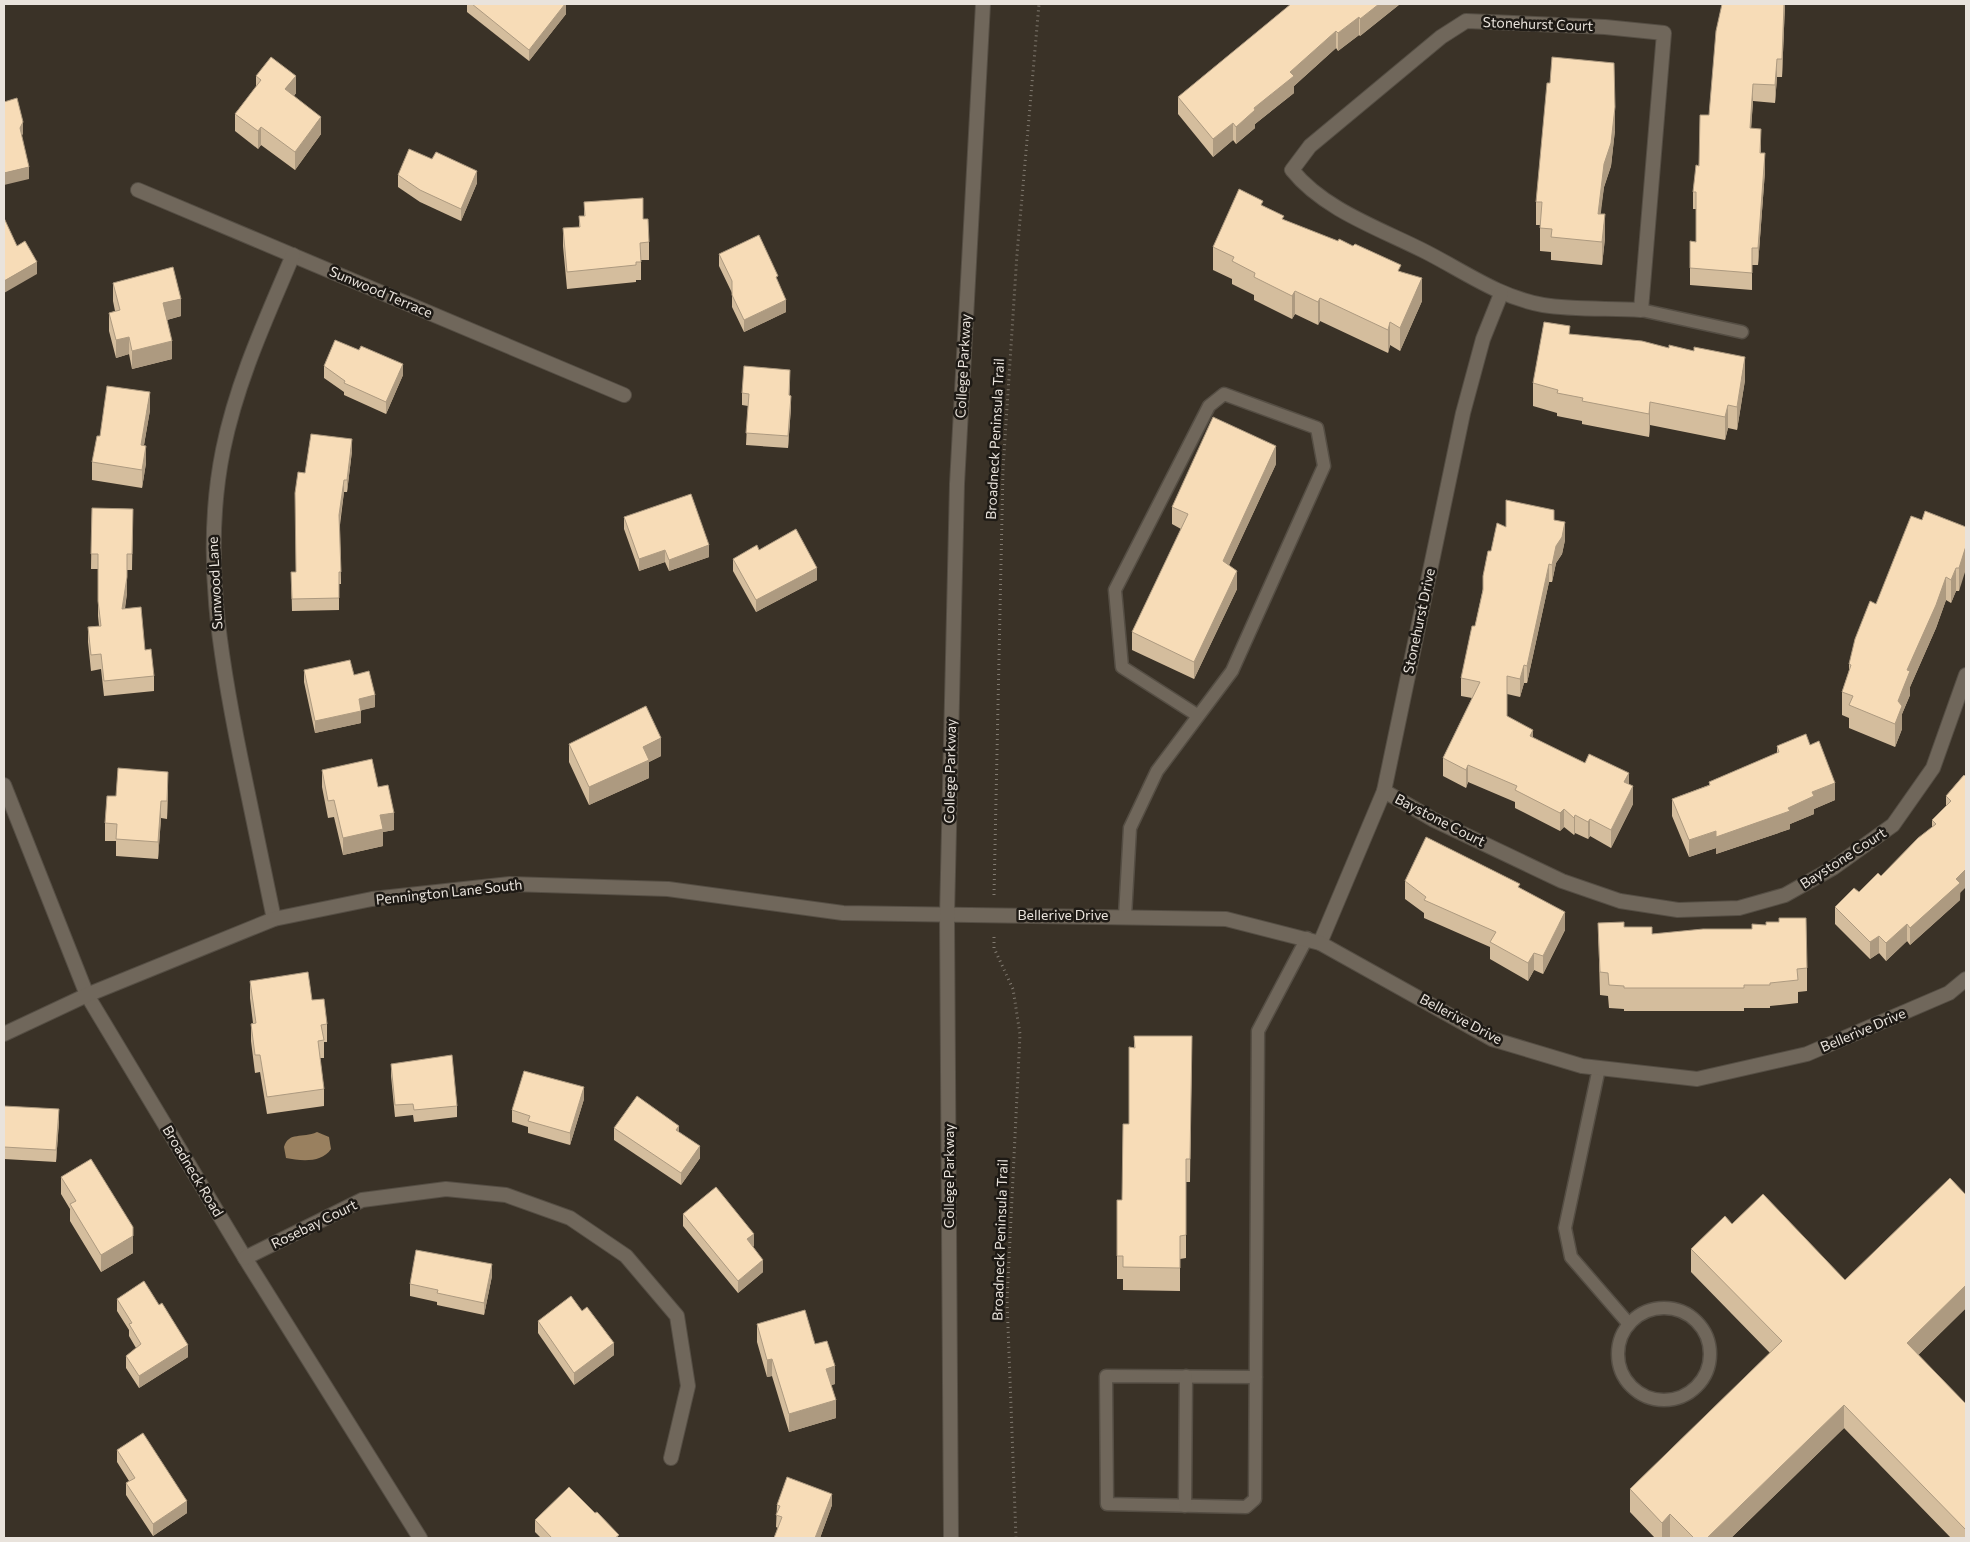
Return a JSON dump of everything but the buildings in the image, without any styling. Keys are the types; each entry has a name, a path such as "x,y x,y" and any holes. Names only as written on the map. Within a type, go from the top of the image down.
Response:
{"street":[{"name":"College Parkway","path":"951,1538 947,916 957,474 983,4"},
{"name":"Stonehurst Court","path":"1466,22 1605,27 1664,33 1641,310 1543,305 1501,294 1427,253 1349,214 1304,185 1292,170 1310,146 1441,37 1466,22"},
{"name":"Sunwood Terrace","path":"138,190 624,395"},
{"name":"Sunwood Lane","path":"274,919 220,655 214,601 213,527 223,450 244,371 293,255"},
{"name":"Stonehurst Drive","path":"1320,943 1384,791 1463,413 1483,339 1501,294"},
{"name":"Baystone Court","path":"1384,791 1434,820 1571,884 1620,900 1678,910 1739,908 1785,895 1833,868 1893,825 1933,768 1966,675"},
{"name":"Broadneck Road","path":"4,785 87,995 245,1258 420,1538"},
{"name":"Pennington Lane South","path":"4,1034 87,995 274,919 372,899 510,884 668,889 844,913 947,916"},
{"name":"Bellerive Drive","path":"947,916 1126,916 1226,919 1307,938 1320,943 1492,1038 1582,1066 1697,1079 1806,1054 1949,992 1966,979"},
{"name":"Rosebay Court","path":"245,1258 362,1200 446,1189 506,1195 570,1218 626,1256 677,1316 688,1386 671,1458"}],"lane":[{"path":"1641,310 1742,332"},
{"path":"1126,916 1130,828 1157,771 1232,670 1324,466 1317,428 1224,394 1209,406 1115,590 1122,667 1197,715"},
{"path":"1256,1377 1106,1376 1107,1504 1246,1507 1255,1499 1256,1377 1258,1031 1307,938"},
{"path":"1599,1068 1565,1228 1571,1257 1629,1324"},
{"path":"1664,1308 1677,1310 1689,1315 1706,1334 1711,1360 1701,1384 1679,1399 1666,1401 1653,1400 1641,1395 1630,1386 1618,1362 1618,1348 1629,1324 1651,1310 1664,1308"},
{"path":"1185,1506 1186,1376"}],"path":[{"name":"Broadneck Peninsula Trail","path":"995,877 1003,468 1017,254 1039,4"},
{"name":"Broadneck Peninsula Trail","path":"994,948 1013,989 1020,1034 1007,1300 1016,1538"}],"shaded area":[{"path":"317,1132 329,1137 331,1149 327,1154 311,1160 286,1158 284,1147 289,1139"}]}
